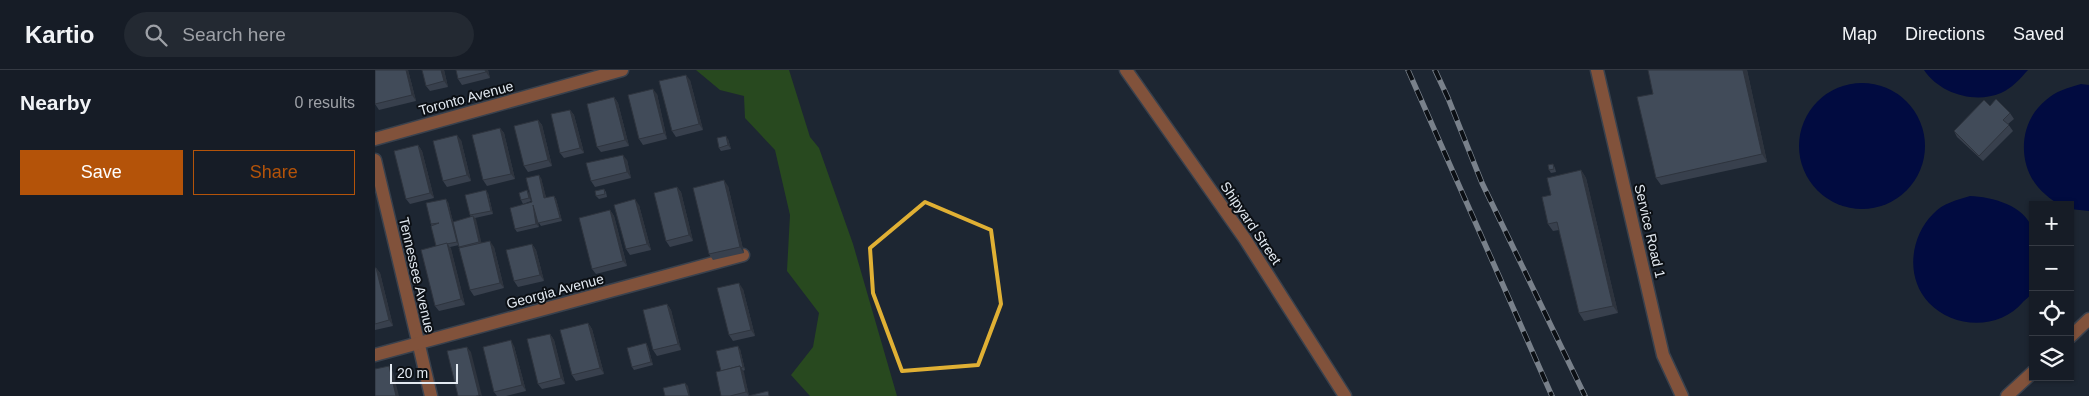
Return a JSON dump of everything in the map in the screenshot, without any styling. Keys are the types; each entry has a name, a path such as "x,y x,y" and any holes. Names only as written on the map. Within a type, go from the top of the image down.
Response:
{"street":[{"name":"Toronto Avenue","path":"375,139 623,70"},
{"name":"Shipyard Street","path":"1126,70 1245,239 1345,396"},
{"name":"Service Road 1","path":"1597,70 1663,355 1682,396"},
{"name":"Tennessee Avenue","path":"375,160 417,344 431,396"},
{"name":"Georgia Avenue","path":"375,355 743,255"},
{"path":"2071,336 2089,319"},
{"path":"2007,396 2029,376"}],"highlighted area":[{"path":"925,202 991,230 1001,304 978,365 902,371 873,293 870,248"}],"green space":[{"path":"696,70 789,70 810,137 819,148 853,244 897,396 810,396 791,375 813,347 819,313 787,271 790,215 775,150 745,118 744,96 720,90"}],"shaded area":[{"path":"1924,70 2028,70 2016,83 2001,93 1991,96 1969,97 1949,91 1939,85"},
{"path":"1862,83 1886,87 1907,101 1921,122 1925,146 1921,170 1907,191 1886,205 1862,209 1838,205 1817,191 1803,170 1799,146 1803,122 1817,101 1838,87"},
{"path":"2081,84 2089,85 2089,211 2074,209 2074,201 2052,200 2036,185 2025,161 2025,135 2029,122 2036,110 2046,100 2066,88"},
{"path":"1970,196 1988,198 2007,204 2023,214 2029,221 2029,297 2002,318 1976,323 1951,318 1939,312 1929,303 1921,293 1916,282 1913,258 1919,234 1933,214 1950,202"}],"building":[{"path":"375,70 406,70 412,95 375,104"},
{"path":"422,70 441,70 444,81 426,86"},
{"path":"456,70 485,70 486,72 458,79"},
{"path":"1648,70 1743,70 1762,154 1656,178 1637,97 1653,94"},
{"path":"686,75 699,124 672,131 659,81"},
{"path":"653,89 664,133 639,139 628,95"},
{"path":"614,97 625,140 597,147 587,104"},
{"path":"1996,99 2010,113 2003,120 2009,125 1979,156 1954,131 1984,100 1990,106"},
{"path":"570,110 580,148 560,153 551,114"},
{"path":"538,120 548,160 524,166 514,126"},
{"path":"500,128 511,174 483,180 472,135"},
{"path":"457,135 467,175 443,181 433,141"},
{"path":"726,136 728,145 719,148 717,138"},
{"path":"418,145 430,193 406,199 394,151"},
{"path":"623,155 627,172 591,181 586,163"},
{"path":"1553,164 1554,169 1549,170 1548,165"},
{"path":"1581,170 1613,306 1579,313 1557,222 1548,224 1542,197 1551,195 1547,178"},
{"path":"539,175 544,198 554,196 560,218 538,223 533,205 536,224 515,229 510,208 532,202 526,178"},
{"path":"724,180 740,247 709,254 693,188"},
{"path":"677,187 689,235 666,241 654,193"},
{"path":"604,189 605,194 596,196 595,191"},
{"path":"486,190 491,211 470,215 465,195"},
{"path":"527,190 529,198 521,200 519,193"},
{"path":"446,199 457,242 436,246 431,226 439,223 431,224 426,203"},
{"path":"635,199 647,244 626,249 614,205"},
{"path":"610,210 623,261 592,269 579,218"},
{"path":"473,216 479,242 459,247 453,222"},
{"path":"490,241 500,283 470,290 459,248"},
{"path":"447,243 461,299 435,306 421,250"},
{"path":"532,244 540,275 514,281 506,250"},
{"path":"375,268 389,320 375,324"},
{"path":"739,283 751,330 729,335 717,288"},
{"path":"667,304 678,344 653,350 643,310"},
{"path":"588,323 600,368 572,375 560,330"},
{"path":"550,334 561,378 538,384 527,339"},
{"path":"511,340 522,385 494,392 483,347"},
{"path":"646,343 651,362 632,367 627,348"},
{"path":"738,346 743,367 740,368 740,366 721,371 716,351"},
{"path":"467,347 479,395 458,396 447,351"},
{"path":"389,366 396,396 375,396 375,369"},
{"path":"740,366 746,392 721,396 716,372"},
{"path":"685,383 689,396 665,396 663,388"},
{"path":"768,391 769,396 748,396"}],"railway":[{"path":"1408,70 1552,396"},
{"path":"1435,70 1482,183 1585,396"}]}
